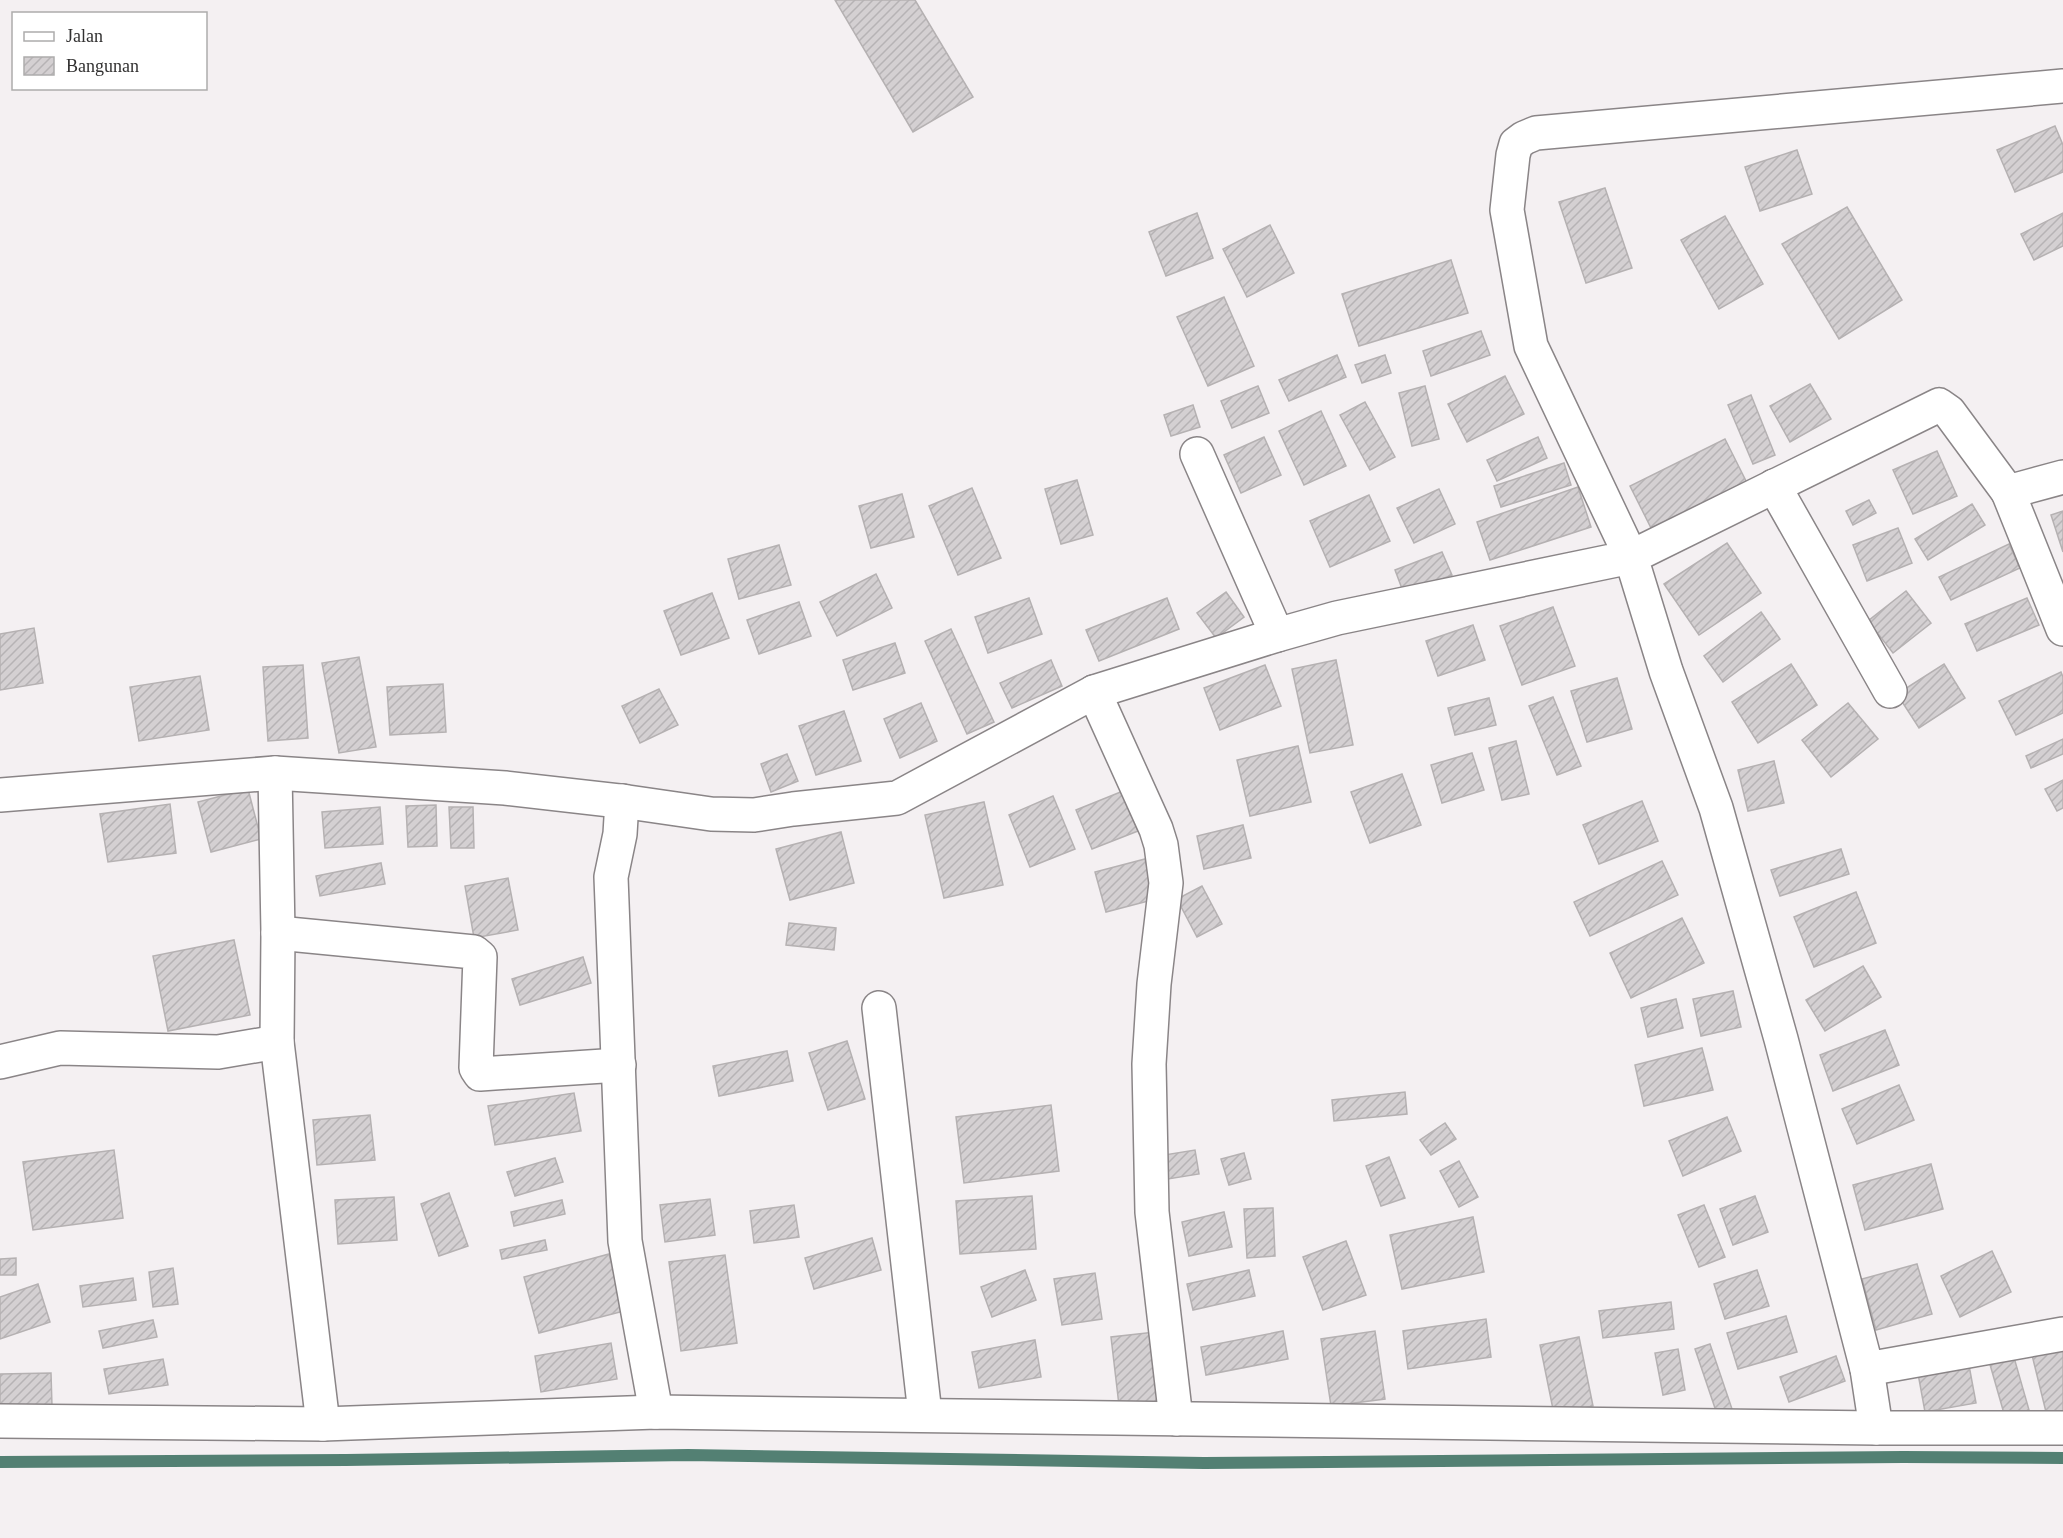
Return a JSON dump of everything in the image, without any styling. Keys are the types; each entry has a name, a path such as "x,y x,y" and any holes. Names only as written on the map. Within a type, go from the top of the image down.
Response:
{"street":[{"path":"1876,1428 1867,1369 1716,808 1666,671 1631,557 1531,346 1507,210 1513,155 1516,144 1536,134 2063,87"},
{"path":"0,795 274,773 505,788 711,814 754,815 897,798 1094,692 1337,618 1631,557 1939,405 1949,412 2008,492 2063,629"},
{"path":"1197,454 1277,635"},
{"path":"2008,492 2063,477"},
{"path":"1774,486 1890,691"},
{"path":"1094,692 1156,829 1161,845 1166,883 1158,946 1151,1041 1150,1138 1152,1212 1176,1419"},
{"path":"274,773 278,933 277,1042 323,1424"},
{"path":"622,801 620,834 611,877 625,1241 656,1412"},
{"path":"278,933 477,954 480,957 476,1068 480,1074 619,1065"},
{"path":"879,1008 925,1414"},
{"path":"0,1062 60,1048 218,1052 277,1042"},
{"path":"1867,1369 2063,1334"},
{"path":"0,1421 323,1424 656,1412 1876,1428 2063,1428"}],"building":[{"path":"835,0 915,0 973,97 913,132"},
{"path":"2055,126 2063,145 2063,172 2015,192 1997,150"},
{"path":"1797,150 1812,194 1760,211 1745,167"},
{"path":"1605,188 1632,268 1586,283 1559,202"},
{"path":"1847,207 1902,300 1839,339 1782,244"},
{"path":"1197,213 1213,258 1166,276 1149,232"},
{"path":"2063,213 2063,246 2034,260 2021,234"},
{"path":"1725,216 1763,284 1719,309 1681,240"},
{"path":"1270,225 1294,273 1247,297 1223,249"},
{"path":"1451,260 1468,313 1359,346 1342,294"},
{"path":"1224,297 1254,366 1208,386 1177,317"},
{"path":"1481,331 1490,355 1431,376 1423,351"},
{"path":"1337,355 1346,377 1289,401 1279,380"},
{"path":"1385,355 1391,373 1362,383 1355,365"},
{"path":"1505,376 1524,414 1467,442 1448,404"},
{"path":"1810,384 1831,419 1790,442 1770,406"},
{"path":"1258,386 1269,413 1232,428 1221,401"},
{"path":"1425,386 1439,439 1412,446 1399,393"},
{"path":"1751,395 1775,455 1753,464 1728,405"},
{"path":"1365,402 1395,457 1370,470 1340,415"},
{"path":"1193,405 1200,427 1171,436 1164,415"},
{"path":"1321,411 1346,466 1304,485 1279,431"},
{"path":"1264,437 1281,475 1241,493 1224,455"},
{"path":"1538,437 1547,458 1497,481 1487,460"},
{"path":"1725,439 1747,483 1652,530 1630,486"},
{"path":"1937,451 1957,496 1913,514 1893,470"},
{"path":"1564,463 1571,485 1501,507 1494,486"},
{"path":"1077,480 1093,535 1061,544 1045,489"},
{"path":"1578,487 1591,527 1490,560 1477,522"},
{"path":"972,488 1001,558 958,575 929,506"},
{"path":"1439,489 1455,524 1414,543 1397,508"},
{"path":"902,494 914,537 871,548 859,506"},
{"path":"1369,495 1390,541 1330,567 1310,521"},
{"path":"1869,500 1876,513 1853,525 1846,511"},
{"path":"1972,504 1985,525 1928,560 1915,539"},
{"path":"2063,511 2063,552 2051,515"},
{"path":"1898,528 1912,563 1867,581 1853,545"},
{"path":"1727,543 1761,593 1699,635 1664,584"},
{"path":"2009,544 2020,568 1951,600 1939,577"},
{"path":"779,545 791,585 739,599 728,559"},
{"path":"1442,552 1452,575 1404,594 1395,570"},
{"path":"876,574 892,608 837,636 820,602"},
{"path":"1906,591 1931,623 1893,653 1868,621"},
{"path":"1226,592 1244,617 1216,638 1197,613"},
{"path":"712,593 729,638 681,655 664,611"},
{"path":"1029,598 1042,634 988,653 975,617"},
{"path":"1167,598 1179,629 1099,661 1086,630"},
{"path":"2027,598 2039,625 1977,651 1965,624"},
{"path":"799,602 811,636 759,654 747,620"},
{"path":"1553,607 1575,666 1522,685 1500,626"},
{"path":"1761,612 1780,639 1723,682 1704,656"},
{"path":"1473,625 1485,660 1438,676 1426,641"},
{"path":"34,628 43,683 0,690 0,634"},
{"path":"951,629 994,722 967,734 925,641"},
{"path":"895,643 905,673 853,690 843,660"},
{"path":"359,657 376,747 339,753 322,663"},
{"path":"1051,660 1062,686 1012,708 1000,683"},
{"path":"1336,660 1353,745 1310,753 1292,669"},
{"path":"1791,664 1817,705 1758,743 1732,702"},
{"path":"1944,664 1965,698 1919,728 1897,694"},
{"path":"303,665 308,738 268,741 263,667"},
{"path":"1265,665 1281,706 1220,730 1204,688"},
{"path":"2061,672 2063,713 2016,735 1999,701"},
{"path":"200,676 209,730 139,741 130,687"},
{"path":"1617,678 1632,729 1587,742 1571,691"},
{"path":"443,684 446,732 390,735 387,687"},
{"path":"659,689 678,725 640,743 622,706"},
{"path":"1553,697 1581,766 1557,775 1529,706"},
{"path":"1489,698 1496,725 1455,735 1448,708"},
{"path":"921,703 937,741 900,758 884,719"},
{"path":"1848,703 1878,739 1831,777 1802,740"},
{"path":"844,711 861,761 816,775 799,726"},
{"path":"2063,739 2063,754 2031,768 2026,756"},
{"path":"1516,741 1529,794 1502,800 1489,748"},
{"path":"1298,746 1311,802 1250,816 1237,760"},
{"path":"1472,753 1484,790 1442,803 1431,765"},
{"path":"787,754 798,781 771,792 761,764"},
{"path":"1774,761 1784,803 1748,811 1738,770"},
{"path":"1402,774 1421,825 1370,843 1351,792"},
{"path":"2063,780 2063,808 2057,811 2045,789"},
{"path":"248,789 261,839 211,852 198,802"},
{"path":"1123,791 1138,831 1092,849 1076,810"},
{"path":"1053,796 1075,849 1030,867 1009,815"},
{"path":"1642,801 1658,841 1599,864 1583,825"},
{"path":"984,802 1003,885 944,898 925,815"},
{"path":"170,804 176,853 108,862 100,814"},
{"path":"436,805 437,846 408,847 406,806"},
{"path":"380,807 383,844 325,848 322,812"},
{"path":"449,807 473,807 474,848 451,848"},
{"path":"1243,825 1251,858 1204,869 1197,836"},
{"path":"841,832 854,883 790,900 776,849"},
{"path":"1841,849 1849,874 1780,896 1771,870"},
{"path":"1145,859 1156,899 1106,912 1095,872"},
{"path":"1662,861 1678,895 1590,936 1574,902"},
{"path":"381,863 385,884 320,896 316,876"},
{"path":"508,878 518,930 474,938 465,886"},
{"path":"1202,886 1222,924 1197,937 1177,899"},
{"path":"1856,892 1876,943 1814,967 1794,917"},
{"path":"1682,918 1704,963 1631,998 1610,953"},
{"path":"789,923 836,928 834,950 786,945"},
{"path":"234,940 250,1015 168,1031 153,956"},
{"path":"583,957 591,983 520,1005 512,979"},
{"path":"1863,966 1881,997 1825,1031 1806,1000"},
{"path":"1733,991 1741,1027 1701,1036 1693,999"},
{"path":"1676,999 1683,1028 1648,1037 1641,1008"},
{"path":"1885,1030 1899,1065 1833,1091 1820,1055"},
{"path":"847,1041 865,1099 828,1110 809,1053"},
{"path":"1702,1048 1713,1090 1644,1106 1635,1065"},
{"path":"787,1051 793,1081 719,1096 713,1066"},
{"path":"1899,1085 1914,1120 1857,1144 1842,1109"},
{"path":"1405,1092 1407,1114 1334,1121 1332,1100"},
{"path":"574,1093 581,1131 495,1145 488,1106"},
{"path":"1051,1105 1059,1171 964,1183 956,1117"},
{"path":"370,1115 375,1160 317,1165 313,1120"},
{"path":"1727,1117 1741,1151 1683,1176 1669,1141"},
{"path":"1445,1123 1456,1139 1431,1155 1420,1140"},
{"path":"114,1150 123,1218 33,1230 23,1162"},
{"path":"1195,1150 1199,1174 1168,1179 1164,1155"},
{"path":"1244,1153 1251,1179 1229,1185 1221,1159"},
{"path":"1389,1157 1405,1198 1381,1206 1366,1166"},
{"path":"555,1158 563,1182 515,1196 507,1172"},
{"path":"1459,1161 1478,1197 1459,1207 1440,1171"},
{"path":"1931,1164 1943,1209 1865,1230 1853,1185"},
{"path":"449,1193 468,1246 439,1256 421,1204"},
{"path":"1032,1196 1036,1249 960,1254 956,1201"},
{"path":"1755,1196 1768,1232 1733,1245 1720,1209"},
{"path":"394,1197 397,1240 338,1244 335,1200"},
{"path":"710,1199 715,1235 665,1242 660,1205"},
{"path":"562,1200 565,1214 514,1226 511,1212"},
{"path":"794,1205 799,1237 754,1243 750,1211"},
{"path":"1704,1205 1725,1257 1699,1267 1678,1215"},
{"path":"1273,1208 1275,1256 1247,1258 1244,1209"},
{"path":"1224,1212 1232,1247 1189,1256 1182,1222"},
{"path":"1473,1217 1484,1272 1402,1289 1390,1235"},
{"path":"872,1238 881,1270 814,1289 805,1258"},
{"path":"545,1240 547,1250 502,1259 500,1250"},
{"path":"1346,1241 1366,1295 1323,1310 1303,1257"},
{"path":"1992,1251 2011,1292 1960,1317 1941,1276"},
{"path":"609,1254 624,1311 539,1333 524,1277"},
{"path":"725,1255 737,1343 681,1351 669,1262"},
{"path":"16,1258 16,1275 0,1275 0,1259"},
{"path":"1917,1264 1932,1314 1876,1330 1862,1279"},
{"path":"173,1268 178,1304 153,1307 149,1272"},
{"path":"1025,1270 1036,1300 992,1317 981,1287"},
{"path":"1249,1270 1255,1296 1193,1310 1187,1284"},
{"path":"1757,1270 1769,1306 1725,1319 1714,1284"},
{"path":"1095,1273 1102,1319 1062,1325 1054,1279"},
{"path":"133,1278 136,1300 83,1307 80,1286"},
{"path":"38,1284 50,1322 0,1339 0,1297"},
{"path":"1671,1302 1674,1329 1603,1338 1599,1311"},
{"path":"1786,1316 1797,1352 1738,1369 1727,1333"},
{"path":"1486,1319 1491,1357 1408,1369 1403,1331"},
{"path":"153,1320 157,1337 103,1348 99,1331"},
{"path":"1283,1331 1288,1359 1206,1375 1201,1347"},
{"path":"1375,1331 1385,1399 1331,1406 1321,1339"},
{"path":"1155,1332 1164,1409 1120,1414 1111,1337"},
{"path":"1579,1337 1593,1406 1554,1414 1540,1345"},
{"path":"1035,1340 1041,1377 979,1388 972,1352"},
{"path":"611,1343 617,1379 541,1392 535,1356"},
{"path":"1710,1344 1732,1409 1717,1414 1695,1349"},
{"path":"2011,1347 2029,1410 2005,1417 1987,1354"},
{"path":"2063,1347 2063,1417 2048,1420 2032,1355"},
{"path":"1678,1349 1685,1390 1663,1395 1655,1353"},
{"path":"1836,1356 1845,1381 1789,1402 1780,1377"},
{"path":"163,1359 168,1385 109,1394 104,1369"},
{"path":"1968,1360 1976,1403 1925,1412 1917,1368"},
{"path":"51,1373 52,1406 0,1407 0,1374"}],"waterway":[{"path":"0,1462 688,1455 1204,1463 1903,1457 2063,1458"}]}
